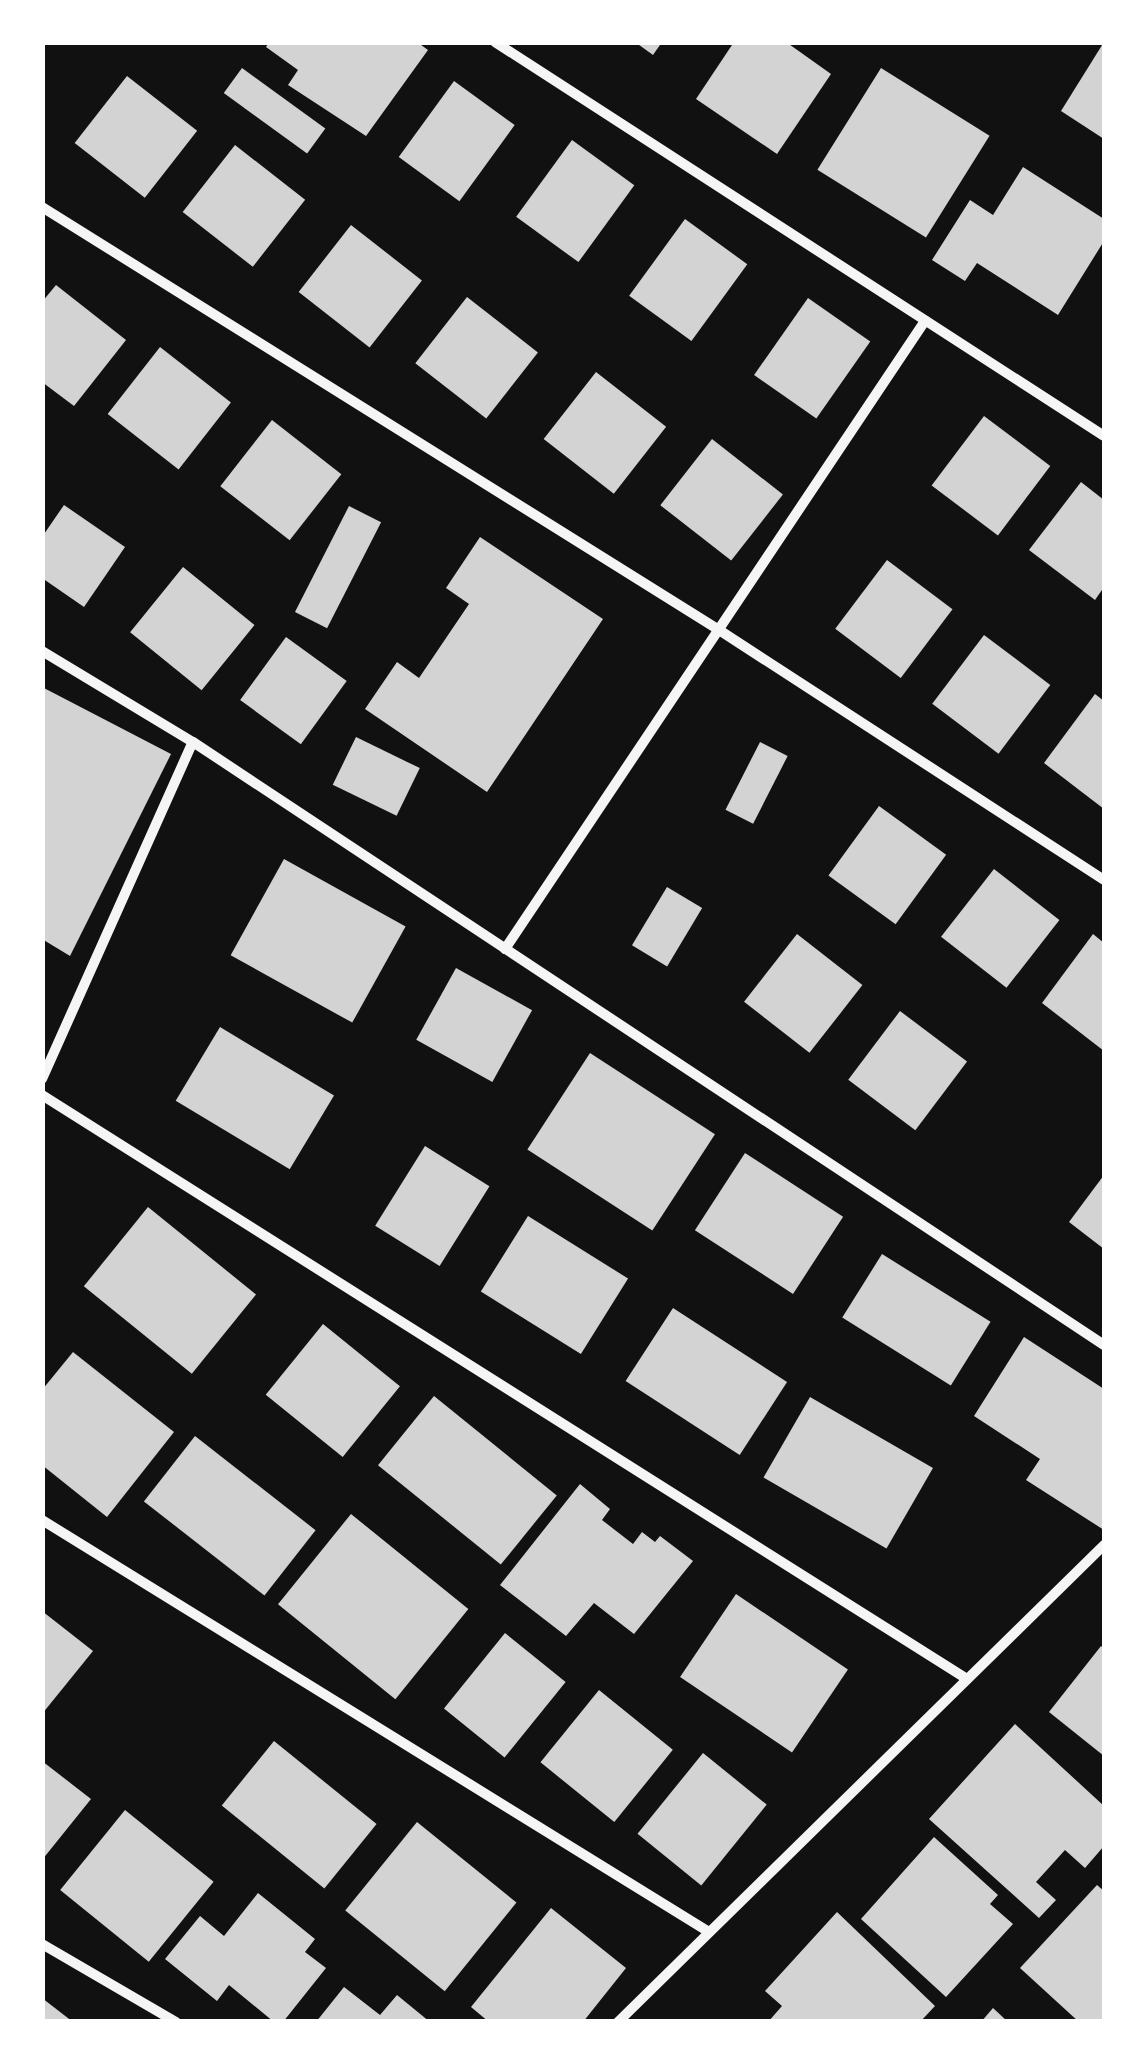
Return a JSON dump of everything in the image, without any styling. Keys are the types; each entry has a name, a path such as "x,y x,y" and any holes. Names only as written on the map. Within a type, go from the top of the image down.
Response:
{"street":[{"path":"495,42 1104,436"},
{"path":"42,207 716,628 1104,880"},
{"path":"506,950 716,628 925,321"},
{"path":"42,651 193,742 1104,1345"},
{"path":"42,1079 193,742"},
{"path":"42,1094 967,1679"},
{"path":"42,1520 709,1932"},
{"path":"618,2022 1104,1546"},
{"path":"42,1944 176,2022"}],"building":[{"path":"269,42 417,42 428,50 366,136 288,85 298,70 266,47"},
{"path":"635,42 662,42 653,55"},
{"path":"734,42 786,42 831,74 777,154 696,99"},
{"path":"1104,42 1104,139 1061,111"},
{"path":"242,68 325,129 307,154 224,93"},
{"path":"881,68 990,136 926,238 817,170"},
{"path":"127,76 197,131 145,198 75,143"},
{"path":"454,81 515,125 459,201 399,157"},
{"path":"572,140 634,185 578,262 516,217"},
{"path":"235,145 305,200 253,267 183,212"},
{"path":"1023,167 1104,219 1104,241 1058,315 977,263 965,281 932,260 970,200 993,215"},
{"path":"685,219 747,264 691,341 629,296"},
{"path":"351,225 422,280 370,347 299,292"},
{"path":"56,285 126,340 74,406 42,382 42,302"},
{"path":"467,297 538,352 486,419 415,363"},
{"path":"808,298 870,342 816,419 754,375"},
{"path":"160,347 231,402 179,469 108,414"},
{"path":"596,372 666,427 614,494 544,439"},
{"path":"984,416 1050,466 998,535 932,485"},
{"path":"272,420 341,474 290,540 220,486"},
{"path":"712,439 783,494 731,561 660,505"},
{"path":"1081,482 1104,500 1104,587 1095,600 1029,550"},
{"path":"64,505 125,547 84,607 42,578 42,537"},
{"path":"349,506 381,522 327,628 295,612"},
{"path":"480,537 603,619 487,792 365,709 397,662 419,678 469,604 446,588"},
{"path":"887,560 952,609 901,678 835,629"},
{"path":"183,567 254,625 202,690 130,632"},
{"path":"984,635 1050,685 999,754 932,704"},
{"path":"286,637 347,681 301,744 240,700"},
{"path":"42,687 171,754 70,956 42,939"},
{"path":"1095,694 1104,701 1104,809 1044,763"},
{"path":"356,737 420,768 397,816 333,785"},
{"path":"760,742 788,756 753,824 725,810"},
{"path":"879,806 946,855 896,924 828,876"},
{"path":"284,859 406,926 352,1023 231,955"},
{"path":"994,869 1059,920 1006,988 941,937"},
{"path":"667,887 702,908 667,966 632,945"},
{"path":"797,934 862,985 809,1053 744,1002"},
{"path":"1093,934 1104,943 1104,1051 1042,1003"},
{"path":"456,968 532,1010 492,1082 416,1040"},
{"path":"900,1011 967,1062 915,1130 848,1080"},
{"path":"220,1027 334,1096 290,1169 176,1101"},
{"path":"590,1053 715,1134 652,1231 527,1149"},
{"path":"425,1146 489,1186 440,1266 375,1226"},
{"path":"745,1153 843,1217 793,1294 695,1230"},
{"path":"1104,1175 1104,1249 1069,1222"},
{"path":"148,1207 256,1294 192,1374 84,1286"},
{"path":"528,1216 628,1279 581,1354 481,1291"},
{"path":"882,1254 991,1322 951,1385 842,1318"},
{"path":"673,1308 787,1382 740,1455 626,1381"},
{"path":"323,1324 400,1386 343,1457 266,1395"},
{"path":"1024,1337 1104,1389 1104,1530 1026,1480 1040,1459 974,1416"},
{"path":"73,1352 174,1432 107,1517 42,1465 42,1390"},
{"path":"434,1396 557,1495 501,1565 378,1465"},
{"path":"810,1397 933,1468 886,1549 764,1478"},
{"path":"195,1436 316,1530 264,1596 144,1501"},
{"path":"580,1484 610,1509 602,1520 633,1544 642,1532 655,1542 660,1536 693,1561 634,1634 594,1603 566,1636 500,1585"},
{"path":"351,1514 468,1609 395,1699 278,1604"},
{"path":"736,1594 848,1669 792,1752 680,1677"},
{"path":"42,1611 93,1651 42,1714"},
{"path":"505,1633 566,1682 505,1757 444,1708"},
{"path":"1101,1646 1104,1649 1104,1756 1049,1712"},
{"path":"599,1690 673,1750 614,1822 540,1762"},
{"path":"1015,1724 1104,1806 1104,1846 1085,1868 1065,1850 1036,1882 1056,1900 1039,1918 929,1819"},
{"path":"274,1741 377,1824 324,1889 222,1806"},
{"path":"703,1753 767,1805 701,1885 638,1834"},
{"path":"42,1761 91,1799 42,1860"},
{"path":"125,1810 214,1882 149,1962 60,1890"},
{"path":"417,1822 516,1903 445,1991 345,1911"},
{"path":"934,1837 998,1895 990,1904 1013,1924 946,1997 861,1919"},
{"path":"1097,1885 1104,1891 1104,2022 1079,2022 1020,1968"},
{"path":"258,1893 315,1939 305,1952 326,1968 283,2022 274,2022 229,1985 217,2001 165,1959 200,1916 224,1936"},
{"path":"551,1908 626,1968 583,2022 489,2022 471,2007"},
{"path":"837,1912 935,2006 920,2022 768,2022 782,2006 765,1991"},
{"path":"344,1987 380,2015 397,1995 430,2022 316,2022"},
{"path":"42,1998 73,2022 42,2022"},
{"path":"993,2008 1008,2022 981,2022"}]}
